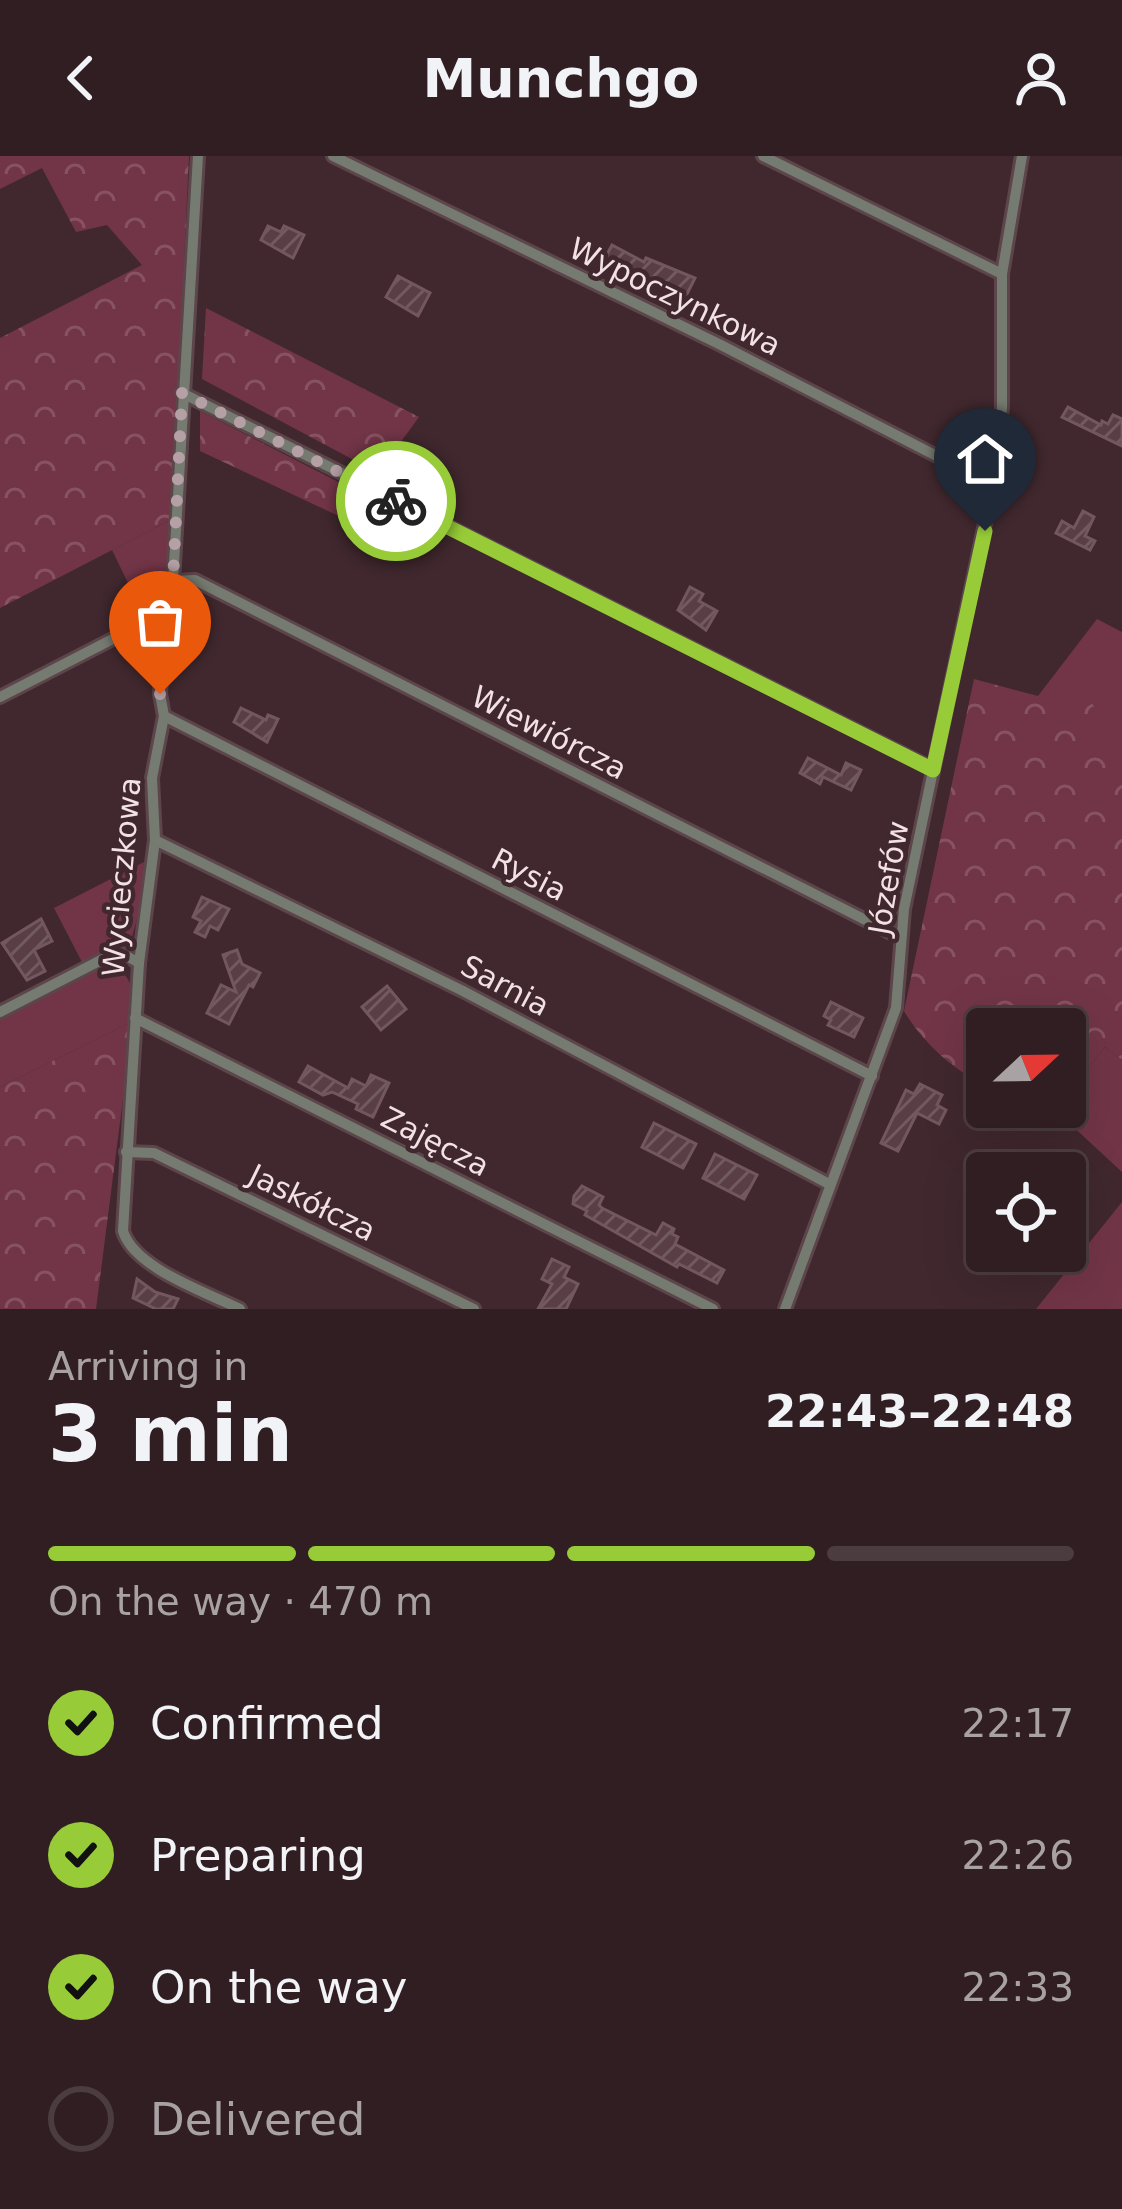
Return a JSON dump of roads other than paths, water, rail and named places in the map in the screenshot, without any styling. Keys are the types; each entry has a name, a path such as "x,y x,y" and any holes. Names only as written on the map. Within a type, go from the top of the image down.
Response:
{"street":[{"name":"Wycieczkowa","path":"198,156 173,581 165,612 160,694 164,716 152,778 154,840 139,963 123,1231 127,1244 146,1262 240,1309"},
{"name":"Wypoczynkowa","path":"333,156 721,345 993,485"},
{"path":"764,156 1002,274"},
{"name":"Józefów","path":"785,1309 896,1008 901,938 993,485 1002,408 1002,274 1022,156"},
{"path":"182,393 933,770"},
{"name":"Wiewiórcza","path":"173,581 195,580 901,938"},
{"path":"0,697 165,612"},
{"name":"Rysia","path":"164,716 872,1076"},
{"name":"Sarnia","path":"154,840 463,991 829,1184"},
{"path":"0,1012 104,959 123,954 139,963"},
{"name":"Zajęcza","path":"135,1018 713,1309"},
{"name":"Jaskółcza","path":"126,1151 154,1153 474,1309"}]}
